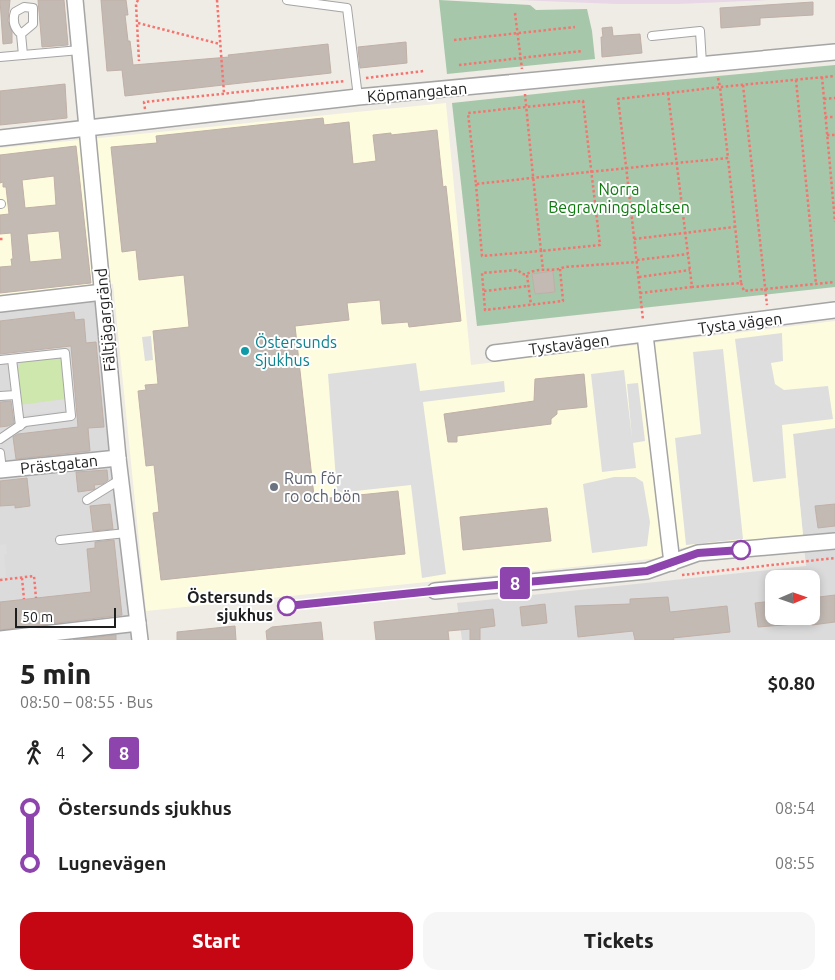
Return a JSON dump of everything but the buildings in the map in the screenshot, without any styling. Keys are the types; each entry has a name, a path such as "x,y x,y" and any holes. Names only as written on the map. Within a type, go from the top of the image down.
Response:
{"street":[{"name":"Fältjägargränd","path":"75,0 103,292 109,413 118,458 140,640"},
{"name":"Köpmangatan","path":"0,138 358,97 835,52"},
{"path":"0,304 103,292"},
{"name":"Tysta vägen","path":"645,335 835,310"},
{"path":"645,335 674,569"},
{"name":"Tystavägen","path":"494,353 645,335"},
{"name":"Prästgatan","path":"1,470 118,458"},
{"path":"435,591 674,569 698,553 835,540"},
{"path":"0,639 138,623"}],"lane":[{"path":"288,0 347,8 358,97"},
{"path":"652,36 700,31 709,64"},
{"path":"21,34 23,55"},
{"path":"0,57 80,50"},
{"path":"0,360 65,353 74,416 25,422 0,439"},
{"path":"12,358 20,426"},
{"path":"0,396 16,395"},
{"path":"0,453 1,470"},
{"path":"87,500 121,480"},
{"path":"60,540 126,533"}],"path":[{"path":"138,0 136,4 139,62"},
{"path":"217,0 224,93"},
{"path":"515,13 524,81 543,270"},
{"path":"138,23 220,44"},
{"path":"454,40 575,27"},
{"path":"459,65 582,51"},
{"path":"709,64 720,88 741,283 744,291 835,282"},
{"path":"145,121 144,102 356,80 424,70"},
{"path":"645,335 618,99 835,76"},
{"path":"822,77 835,222"},
{"path":"796,80 816,284"},
{"path":"743,85 768,319"},
{"path":"668,93 692,288"},
{"path":"824,99 835,98"},
{"path":"583,101 591,172 600,245 482,256 468,112 583,101"},
{"path":"825,117 835,117"},
{"path":"827,135 835,134"},
{"path":"828,152 835,152"},
{"path":"476,184 728,158"},
{"path":"830,170 835,169"},
{"path":"634,239 735,226"},
{"path":"560,269 563,301 485,310 482,273 518,270 522,274 527,275 533,271 688,254"},
{"path":"638,277 690,270"},
{"path":"527,275 531,304"},
{"path":"640,294 741,283"},
{"path":"484,291 529,286"},
{"path":"674,569 835,558"},
{"path":"0,580 34,576 36,598"},
{"path":"22,578 24,599"}],"shaded area":[{"path":"518,0 769,0 677,4 617,4"},
{"name":"Östersunds sjukhus","path":"446,103 471,365 835,321 835,428 793,434 803,535 681,548 660,558 146,611 113,284 0,297 0,148"},
{"path":"97,285 133,640 0,640 0,297"},
{"path":"782,333 783,361 771,363 775,384 784,390 828,386 833,419 782,425 786,478 753,482 735,339"},
{"path":"151,336 153,360 145,361 142,337"},
{"path":"723,349 743,539 686,545 675,438 701,434 693,352"},
{"path":"416,363 420,391 504,381 505,392 423,402 446,574 422,578 411,485 337,493 328,374"},
{"path":"624,370 632,438 627,384 638,383 645,441 633,443 636,468 602,472 591,374"},
{"path":"66,399 67,410 22,415 20,405"},
{"path":"835,428 835,640 462,640 457,603 765,570 765,625 820,625 820,570 768,570 806,566 793,433"},
{"path":"614,477 635,477 643,482 650,522 647,546 592,553 583,484"},
{"path":"6,544 7,554 4,555 6,577 0,578 0,545"}],"green space":[{"path":"439,0 530,5 536,10 587,9 595,59 447,74"},
{"name":"Norra Begravningsplatsen","path":"835,65 835,287 477,326 452,103"},
{"path":"54,357 61,360 66,399 20,405 17,374 20,364 23,360"}],"bus line":[{"name":"8","path":"287,606 647,571 698,553 741,550"}],"place":[{"name":"Östersunds Sjukhus","path":"245,351"},
{"name":"Rum för ro och bön","path":"274,487"},
{"name":"Östersunds sjukhus","path":"287,606"}]}
